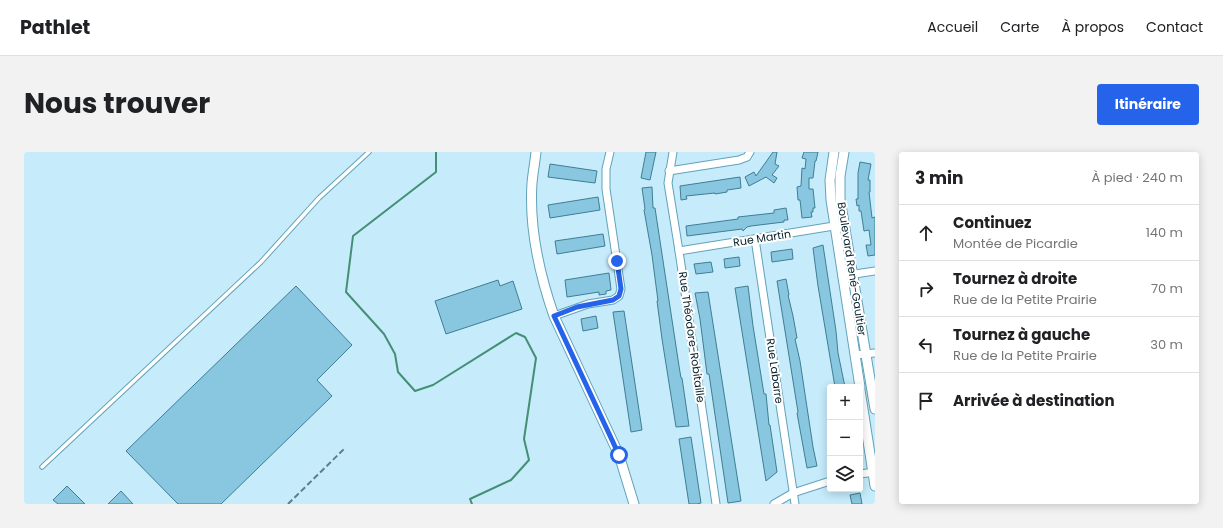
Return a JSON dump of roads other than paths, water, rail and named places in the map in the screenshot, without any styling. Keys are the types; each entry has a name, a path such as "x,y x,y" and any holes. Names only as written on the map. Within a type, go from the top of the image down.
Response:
{"street":[{"path":"536,152 532,183 532,221 538,261 554,316 619,455 634,504"},
{"path":"554,316 582,306 613,300 619,296 621,289 606,189 606,169 610,152"},
{"name":"Rue Théodore-Robitaille","path":"673,152 668,183 716,504"},
{"path":"669,171 740,160 747,157 750,152"},
{"name":"Boulevard René-Gaultier","path":"834,152 830,180 831,200 840,225 871,353 875,409"},
{"name":"Boulevard René-Gaultier","path":"844,152 840,176 842,276 860,384"},
{"name":"Rue Martin","path":"679,251 840,225"},
{"name":"Rue Labarre","path":"755,239 795,504"},
{"path":"842,276 875,271"},
{"path":"855,356 871,353"},
{"path":"863,408 875,486"},
{"path":"863,474 874,472"},
{"path":"774,504 793,493 827,482"}],"lane":[{"path":"42,467 261,262 319,198 369,152"}],"waterway":[{"path":"436,152 436,172 353,236 346,292 384,334 395,354 398,372 415,391 433,385 516,333 525,337 536,358 524,439 529,460 511,480 470,499 472,504"}],"railway":[{"path":"288,504 344,449"}]}
